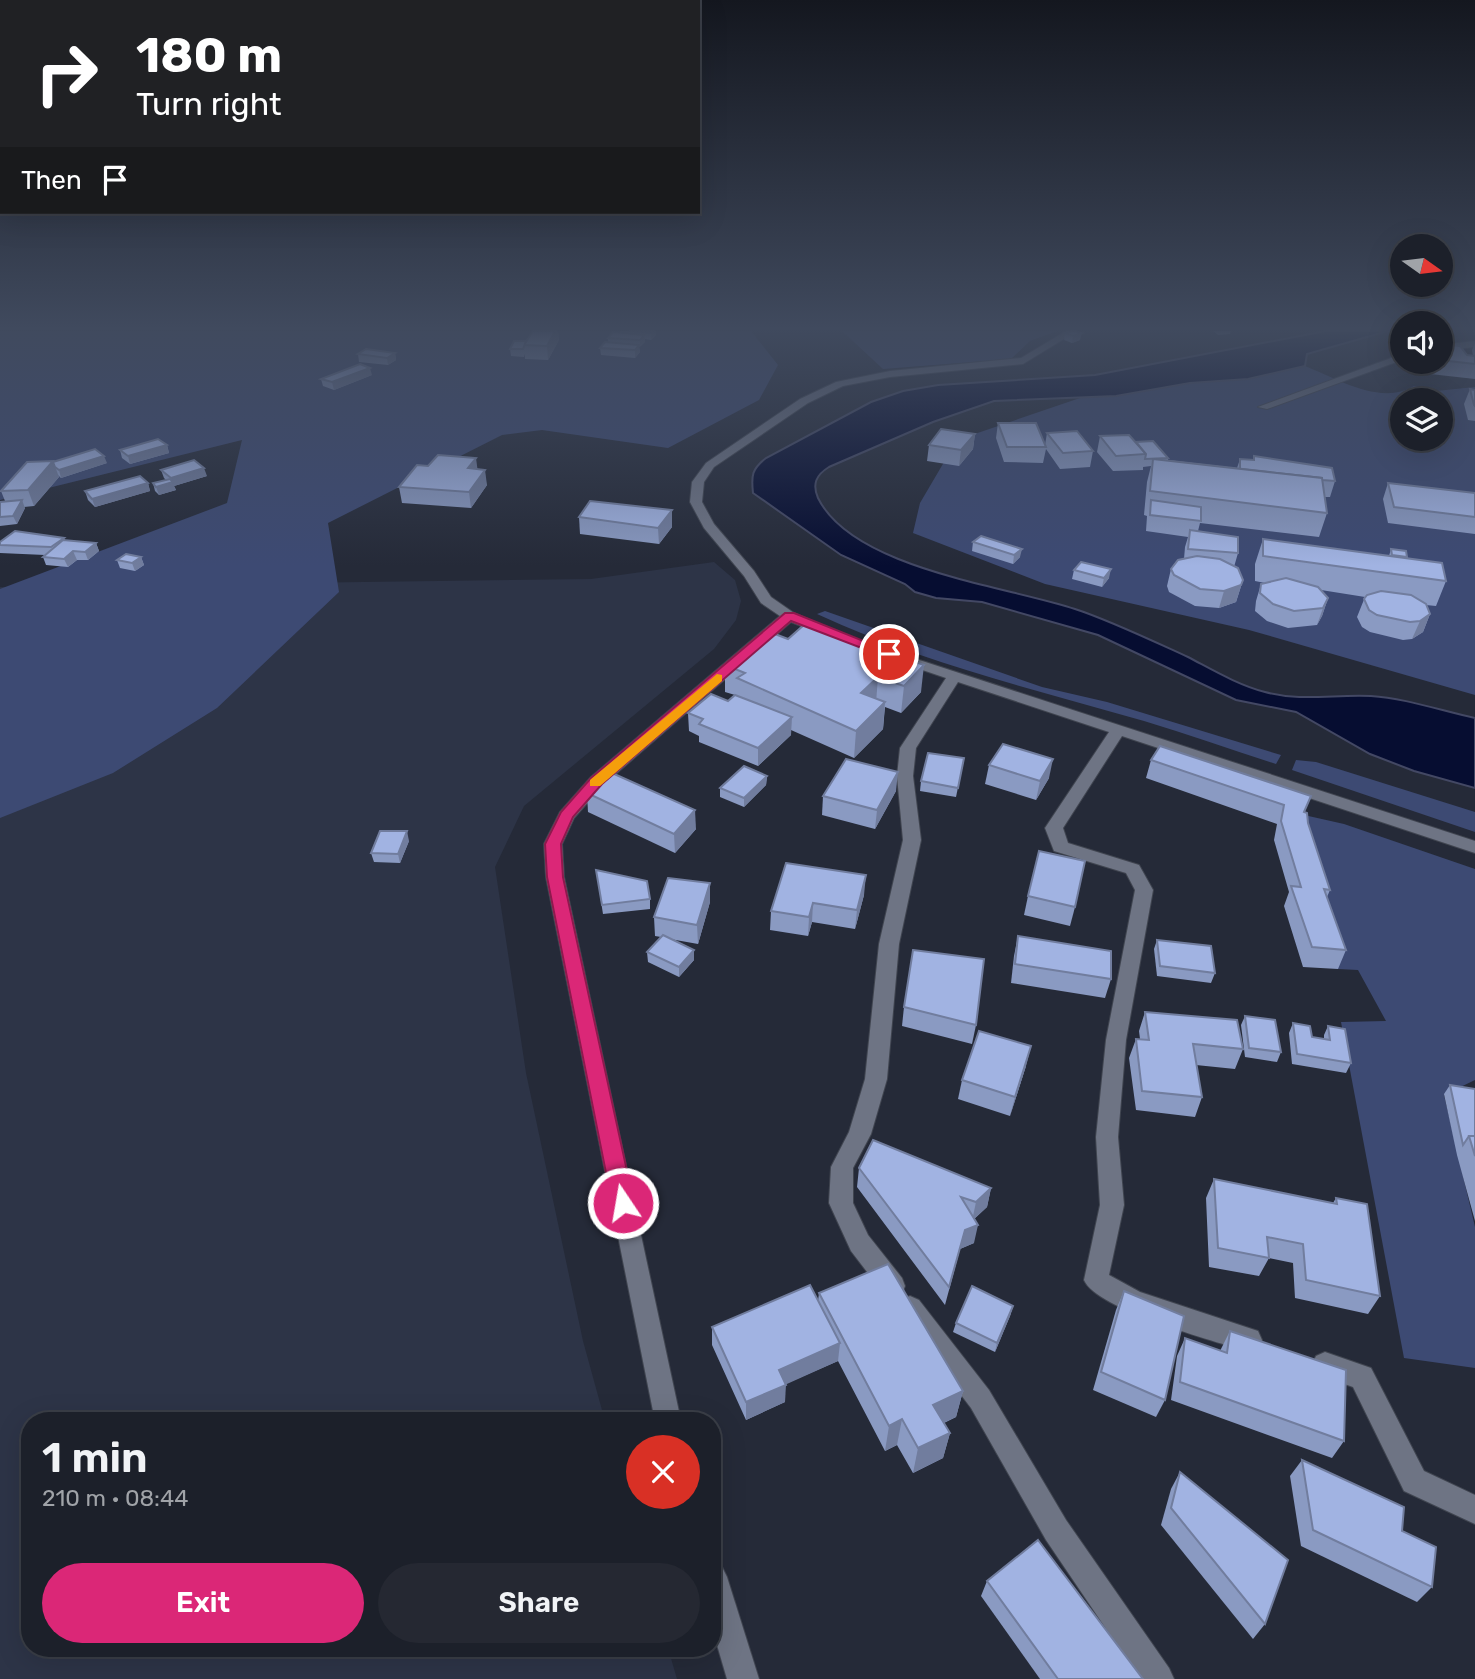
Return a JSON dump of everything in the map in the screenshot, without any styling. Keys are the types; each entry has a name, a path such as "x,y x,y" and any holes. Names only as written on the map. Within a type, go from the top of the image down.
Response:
{"street":[{"path":"792,409 710,465 698,482 696,502 708,525 749,573 766,600 789,616 854,641"},
{"path":"666,1412 555,877 553,844 566,816 597,781 789,616"},
{"path":"889,654 1475,847"},
{"path":"955,676 908,748 905,776 912,840 889,944 876,1079 860,1134 842,1167 841,1203 859,1243 980,1399 1056,1530 1158,1679"},
{"path":"1119,729 1054,828 1060,846 1133,869 1144,890 1116,1040 1107,1137 1112,1205 1096,1280 1133,1302 1273,1348"},
{"path":"1298,1356 1362,1377 1414,1481 1475,1510"},
{"path":"721,1607 743,1679"}],"shaded area":[{"path":"0,409 741,409 668,448 542,430 502,435 328,523 339,592 217,708 113,773 0,818 0,589 227,503 242,440 0,500"},
{"path":"857,409 970,409 933,422 829,467 816,480 818,498 836,522 863,542 897,558 934,572 1088,614 1147,638 1255,689 1292,697 1384,697 1475,718 1475,788 1414,771 1370,754 1296,712 1236,700 1098,635 982,602 936,598 915,592 905,584 841,555 753,493 754,473 766,458"},
{"path":"1047,409 1390,409 1390,451 1453,451 1453,409 1475,409 1475,695 1249,630 1045,584 913,533 920,503 957,440"},
{"path":"714,562 735,580 741,601 736,620 714,649 524,806 495,867 526,1073 583,1341 603,1412 21,1412 21,1657 671,1657 677,1679 0,1679 0,587 591,579"},
{"path":"825,611 1042,687 1107,702 1281,755 1276,764 1144,721 979,674 897,647 817,614"},
{"path":"1296,760 1316,762 1475,812 1475,832 1292,770"},
{"path":"1304,815 1344,824 1475,869 1475,1080 1444,1095 1475,1227 1475,1368 1404,1358 1341,1022 1386,1021 1358,970 1338,969 1316,908"}],"building":[{"path":"998,423 1036,423 1046,447 1007,447"},
{"path":"941,429 975,434 961,450 929,445"},
{"path":"1077,431 1093,451 1063,453 1047,433"},
{"path":"1129,435 1146,454 1116,456 1100,436"},
{"path":"158,439 167,445 128,456 120,450"},
{"path":"1153,441 1168,458 1145,459 1146,454 1136,442"},
{"path":"95,449 104,456 59,470 53,462"},
{"path":"438,455 476,458 468,468 485,470 469,492 399,487 417,465 428,466"},
{"path":"1254,456 1332,468 1335,481 1240,469 1240,459 1254,460"},
{"path":"1153,459 1322,478 1327,513 1150,491"},
{"path":"194,460 204,468 171,478 161,470"},
{"path":"53,461 28,490 1,491 27,462"},
{"path":"140,476 148,483 92,499 85,491"},
{"path":"170,479 173,482 156,487 153,483"},
{"path":"1388,483 1475,493 1475,517 1394,507"},
{"path":"22,500 13,516 0,517 0,502"},
{"path":"1151,500 1201,507 1201,521 1150,515"},
{"path":"590,501 672,510 658,528 579,517"},
{"path":"1190,530 1238,537 1238,553 1188,549"},
{"path":"15,531 64,538 51,547 0,545 0,542"},
{"path":"981,536 1022,549 1014,555 973,542"},
{"path":"1263,539 1442,563 1446,581 1263,556"},
{"path":"63,540 96,543 85,552 73,551 64,559 43,557"},
{"path":"1391,549 1406,551 1407,557 1392,555"},
{"path":"126,554 141,557 132,563 117,560"},
{"path":"1197,556 1220,559 1238,568 1243,580 1241,585 1224,591 1200,589 1174,575 1171,569 1178,560"},
{"path":"1081,562 1111,569 1104,578 1074,570"},
{"path":"1286,578 1318,587 1328,598 1323,608 1294,611 1273,604 1260,593 1261,584"},
{"path":"1381,591 1411,595 1426,604 1430,614 1420,621 1410,622 1377,615 1369,610 1364,599 1367,595"},
{"path":"805,624 924,665 904,686 878,677 861,693 885,702 856,731 737,678 745,673 725,665 767,631 788,639"},
{"path":"711,694 728,701 735,695 792,717 758,748 699,724 703,719 688,713"},
{"path":"1003,744 1053,759 1040,781 989,765"},
{"path":"1160,746 1311,796 1304,812 1307,813 1330,890 1324,889 1346,950 1312,947 1291,886 1301,887 1281,821 1284,805 1151,760"},
{"path":"928,753 964,758 958,788 921,781"},
{"path":"846,759 898,772 877,810 823,796"},
{"path":"744,766 767,776 744,798 720,788"},
{"path":"612,773 695,810 674,834 587,793"},
{"path":"380,831 407,831 398,854 371,853"},
{"path":"1039,851 1085,861 1075,907 1028,896"},
{"path":"786,863 866,875 857,910 813,903 809,917 771,911"},
{"path":"596,870 647,881 650,899 602,905"},
{"path":"668,878 710,883 697,925 654,917"},
{"path":"663,935 694,950 679,967 647,952"},
{"path":"1018,936 1111,951 1111,979 1015,964"},
{"path":"1157,940 1211,946 1215,973 1160,966"},
{"path":"913,950 984,959 976,1025 904,1007"},
{"path":"1145,1012 1237,1020 1243,1049 1193,1044 1202,1097 1142,1091 1136,1039 1149,1040"},
{"path":"1245,1016 1275,1020 1281,1052 1249,1048"},
{"path":"1293,1023 1310,1026 1312,1037 1330,1040 1328,1026 1345,1029 1351,1063 1297,1054"},
{"path":"979,1031 1031,1046 1015,1097 962,1080"},
{"path":"1450,1085 1475,1089 1475,1136 1469,1136 1463,1145"},
{"path":"1469,1136 1475,1136 1475,1156"},
{"path":"873,1140 991,1188 976,1202 961,1197 978,1225 965,1230 949,1287 859,1168"},
{"path":"1214,1179 1337,1204 1336,1198 1367,1204 1380,1296 1306,1280 1303,1244 1267,1237 1269,1258 1218,1248"},
{"path":"888,1264 963,1391 933,1405 950,1433 918,1448 902,1419 889,1426 819,1293"},
{"path":"810,1285 840,1343 779,1370 786,1385 746,1402 712,1327"},
{"path":"972,1286 1013,1306 997,1343 956,1323"},
{"path":"1124,1291 1184,1316 1165,1400 1101,1372"},
{"path":"1230,1331 1346,1370 1344,1441 1180,1382 1185,1338 1227,1353"},
{"path":"1302,1460 1404,1507 1402,1531 1436,1547 1432,1587 1313,1530"},
{"path":"1180,1472 1288,1560 1265,1624 1171,1508"},
{"path":"1038,1540 1143,1679 1058,1679 987,1581"}],"slow traffic":[{"path":"595,783 717,678"}],"route":[{"path":"623,1203 555,877 553,844 566,816 597,781 789,616 889,654"}]}
